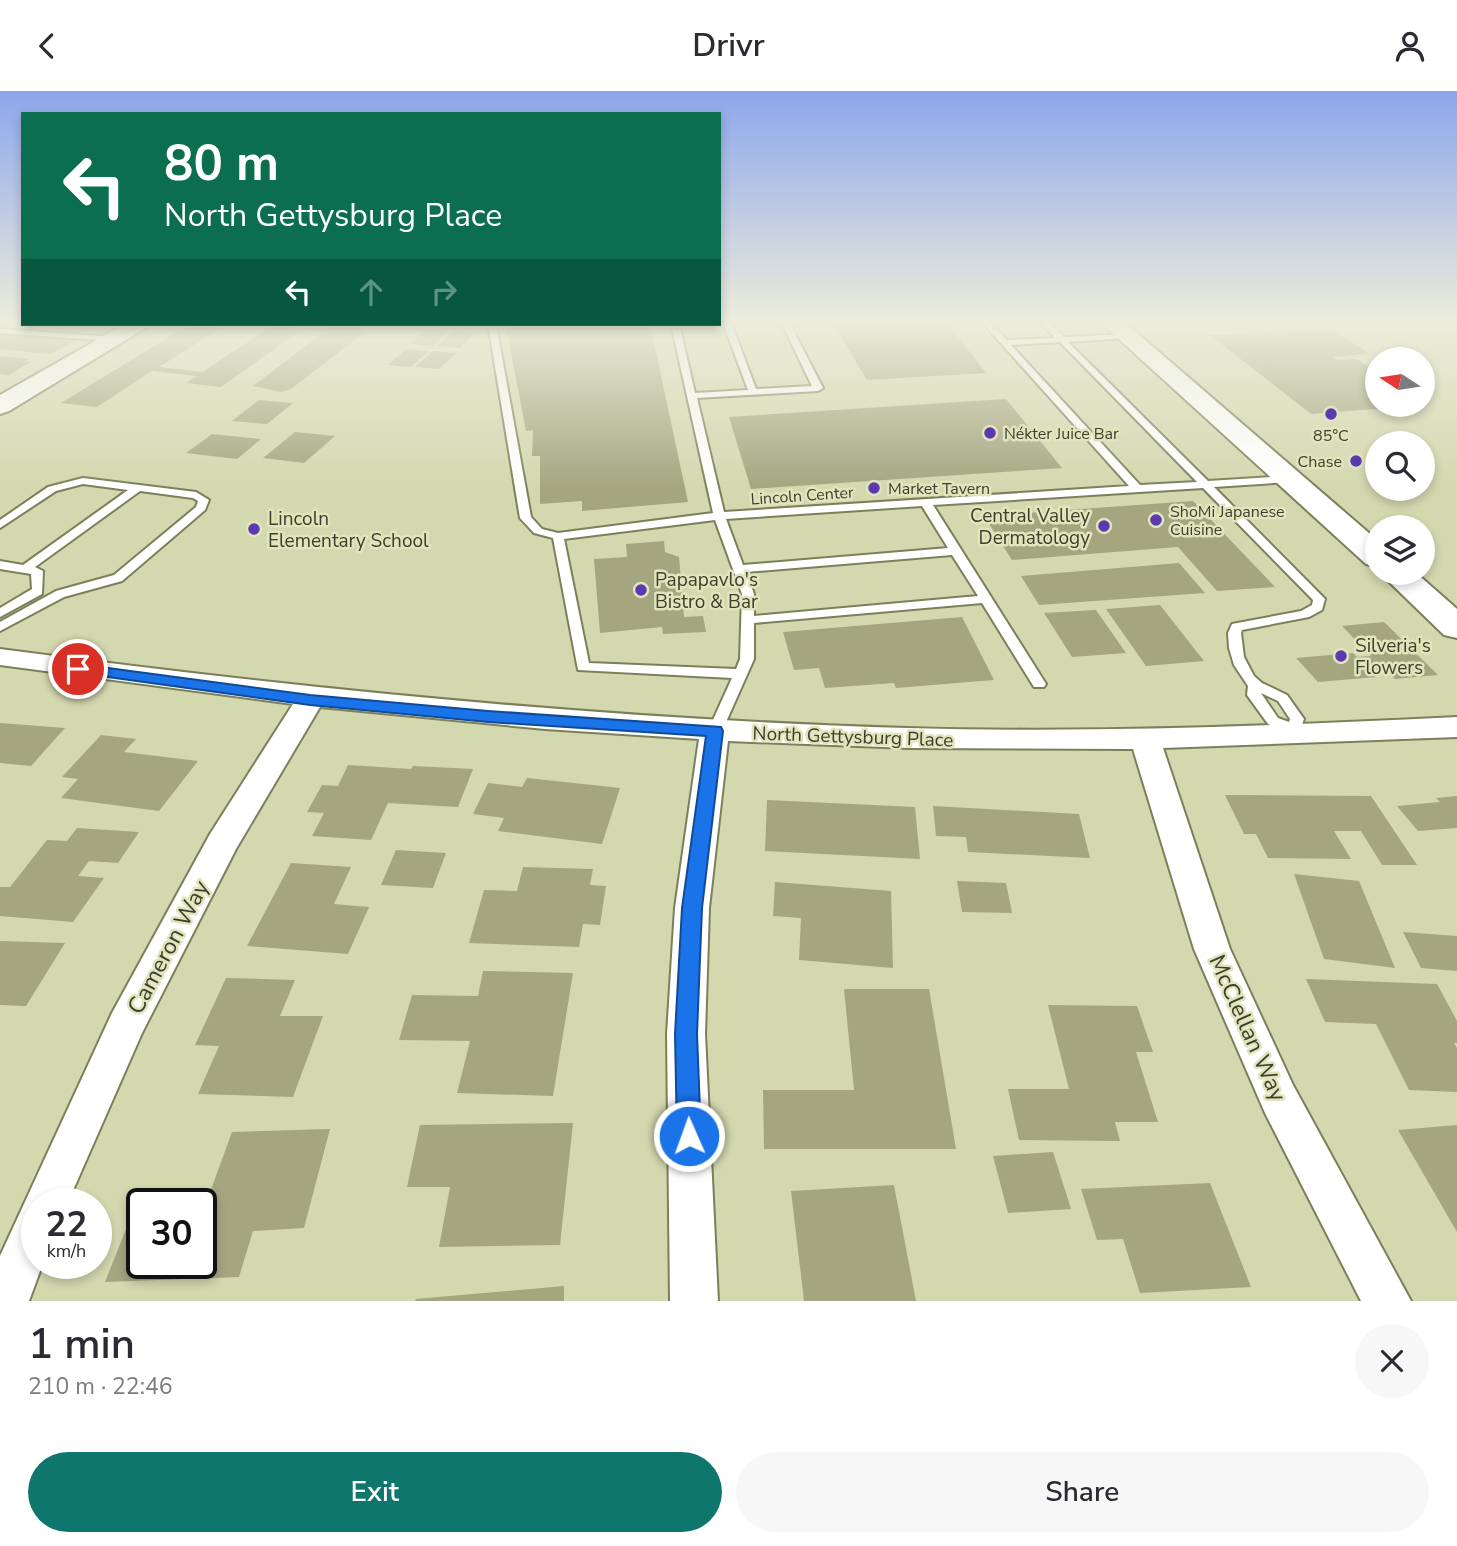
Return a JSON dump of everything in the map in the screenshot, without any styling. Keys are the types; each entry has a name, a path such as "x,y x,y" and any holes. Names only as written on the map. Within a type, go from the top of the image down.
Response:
{"main road":[{"path":"0,406 45,376"},
{"path":"1173,376 1365,546"},
{"path":"1410,585 1457,627"}],"street":[{"name":"North Gettysburg Place","path":"0,657 310,700 488,717 715,731 906,738 1145,739 1457,727"},
{"name":"Cameron Way","path":"52,1188 126,1025 222,843 310,700"},
{"path":"694,1301 686,1034 692,908 715,731"},
{"name":"McClellan Way","path":"1145,739 1212,949 1279,1099 1346,1230 1387,1301"},
{"path":"5,1301 21,1262"}],"lane":[{"path":"501,376 526,517 538,531 558,536 583,667 739,674"},
{"path":"687,376 719,516 748,594 747,659 715,731"},
{"path":"747,376 753,392"},
{"path":"692,396 818,388 812,376"},
{"path":"1036,376 1137,489"},
{"path":"1099,376 1208,484 1321,604 1305,614 1237,627 1234,640 1243,668 1255,684 1280,696 1297,719 1295,732 1273,721 1254,695 1255,684"},
{"name":"Lincoln Center","path":"558,536 719,516 1289,479"},
{"path":"0,525 52,489 83,481 196,495 204,500 201,508 118,578 61,594 0,627"},
{"path":"25,569 138,488"},
{"path":"925,502 1039,684"},
{"path":"739,569 955,551"},
{"path":"0,565 37,571 38,591 0,613"},
{"path":"748,621 986,599"}],"building":[{"path":"104,376 144,376 97,407 61,403"},
{"path":"196,376 236,376 221,387 186,383"},
{"path":"266,376 307,376 291,389 281,392 253,386"},
{"path":"516,376 661,376 688,502 582,511 582,501 540,504 540,456 532,456 533,430 526,431"},
{"path":"865,376 927,376 867,380"},
{"path":"1263,376 1365,376 1365,410 1311,414"},
{"path":"1006,399 1062,468 751,489 729,417"},
{"path":"259,400 293,403 267,424 232,421"},
{"path":"295,432 335,436 304,463 263,458"},
{"path":"212,434 261,439 237,459 186,453"},
{"path":"1193,501 1275,587 1217,591 1178,547 1012,560 984,516"},
{"path":"664,541 665,552 679,557 684,617 703,616 706,632 663,634 662,627 600,633 594,559 627,557 626,544"},
{"path":"1179,563 1205,593 1039,605 1021,576"},
{"path":"1160,605 1204,661 1146,666 1106,609"},
{"path":"1096,610 1126,653 1072,657 1044,613"},
{"path":"962,617 994,680 896,688 894,683 825,688 819,668 794,670 783,632"},
{"path":"1384,622 1438,675 1395,679 1386,670 1371,672 1376,677 1318,682 1296,658 1353,653 1357,657 1371,656 1342,626"},
{"path":"0,723 65,728 31,766 0,763"},
{"path":"101,735 136,739 124,752 198,761 159,811 61,798 78,779 62,777"},
{"path":"348,765 473,769 458,807 388,803 371,840 312,836 324,813 307,812 322,785 338,786"},
{"path":"527,778 620,788 602,844 498,831 504,818 473,814 488,783 522,787"},
{"path":"1225,795 1371,796 1417,865 1382,865 1361,831 1334,831 1351,859 1268,858 1256,834 1244,834"},
{"path":"1457,796 1457,828 1418,831 1397,806 1440,802 1436,798"},
{"path":"767,800 915,807 920,859 765,851"},
{"path":"933,806 1079,814 1090,858 968,852 966,837 936,836"},
{"path":"77,828 139,832 118,863 89,861 78,876 104,878 73,922 0,916 0,887 10,887 47,840 67,841"},
{"path":"396,850 446,853 433,888 381,885"},
{"path":"291,863 351,867 334,904 369,907 348,954 247,946"},
{"path":"523,867 593,869 590,885 606,886 600,925 583,924 579,947 469,943 484,890 517,891"},
{"path":"1294,874 1359,881 1395,968 1324,959"},
{"path":"957,881 1006,883 1012,913 962,912"},
{"path":"775,882 891,891 893,968 799,960 801,918 773,916"},
{"path":"1403,932 1457,936 1457,971 1421,968"},
{"path":"0,941 65,943 26,1006 0,1005"},
{"path":"483,971 573,973 553,1096 457,1093 470,1041 399,1040 412,995 478,996"},
{"path":"226,978 295,980 280,1016 323,1016 293,1097 198,1094 219,1046 195,1045"},
{"path":"1306,979 1437,984 1457,1021 1457,1043 1454,1043 1457,1048 1457,1092 1409,1090 1376,1024 1325,1022"},
{"path":"844,989 929,989 956,1149 764,1149 763,1090 854,1090"},
{"path":"1048,1005 1137,1006 1153,1052 1136,1052 1158,1122 1115,1122 1120,1141 1019,1140 1008,1089 1069,1089"},
{"path":"573,1123 560,1245 439,1247 450,1187 407,1187 420,1125"},
{"path":"1457,1125 1457,1232 1398,1130"},
{"path":"330,1129 304,1228 253,1231 239,1277 217,1278 217,1188 212,1188 232,1132"},
{"path":"1053,1152 1071,1209 1008,1213 993,1156"},
{"path":"1210,1183 1251,1287 1140,1293 1123,1239 1097,1240 1081,1189"},
{"path":"894,1185 916,1301 804,1301 791,1191"},
{"path":"126,1229 126,1279 185,1279 105,1282 106,1279 112,1279 112,1264"},
{"path":"564,1286 564,1301 415,1299"}],"place":[{"name":"85°C","path":"1331,414"},
{"name":"Nékter Juice Bar","path":"990,433"},
{"name":"Chase","path":"1356,461"},
{"name":"Market Tavern","path":"874,488"},
{"name":"ShoMi Japanese Cuisine","path":"1156,520"},
{"name":"Central Valley Dermatology","path":"1104,526"},
{"name":"Lincoln Elementary School","path":"254,529"},
{"name":"Papapavlo's Bistro & Bar","path":"641,590"},
{"name":"Silveria's Flowers","path":"1341,656"}],"route":[{"path":"78,669 310,700 488,717 715,731 692,908 686,1034 689,1136"}]}
